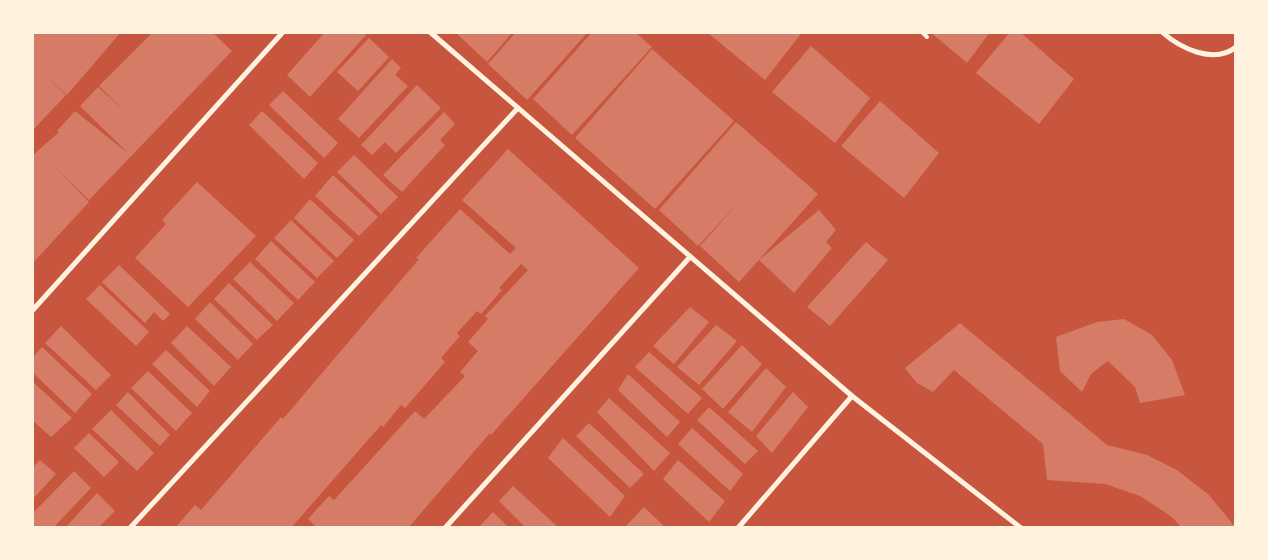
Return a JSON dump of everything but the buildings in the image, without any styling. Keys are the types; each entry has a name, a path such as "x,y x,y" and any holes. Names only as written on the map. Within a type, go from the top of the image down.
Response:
{"street":[{"path":"32,311 283,32"},
{"path":"430,32 852,396 1020,528"},
{"path":"1162,32 1186,49 1212,55 1231,51 1236,47"},
{"path":"130,528 518,108"},
{"path":"445,528 690,256"},
{"path":"738,528 852,396"}],"lane":[{"path":"922,32 927,37"}]}
